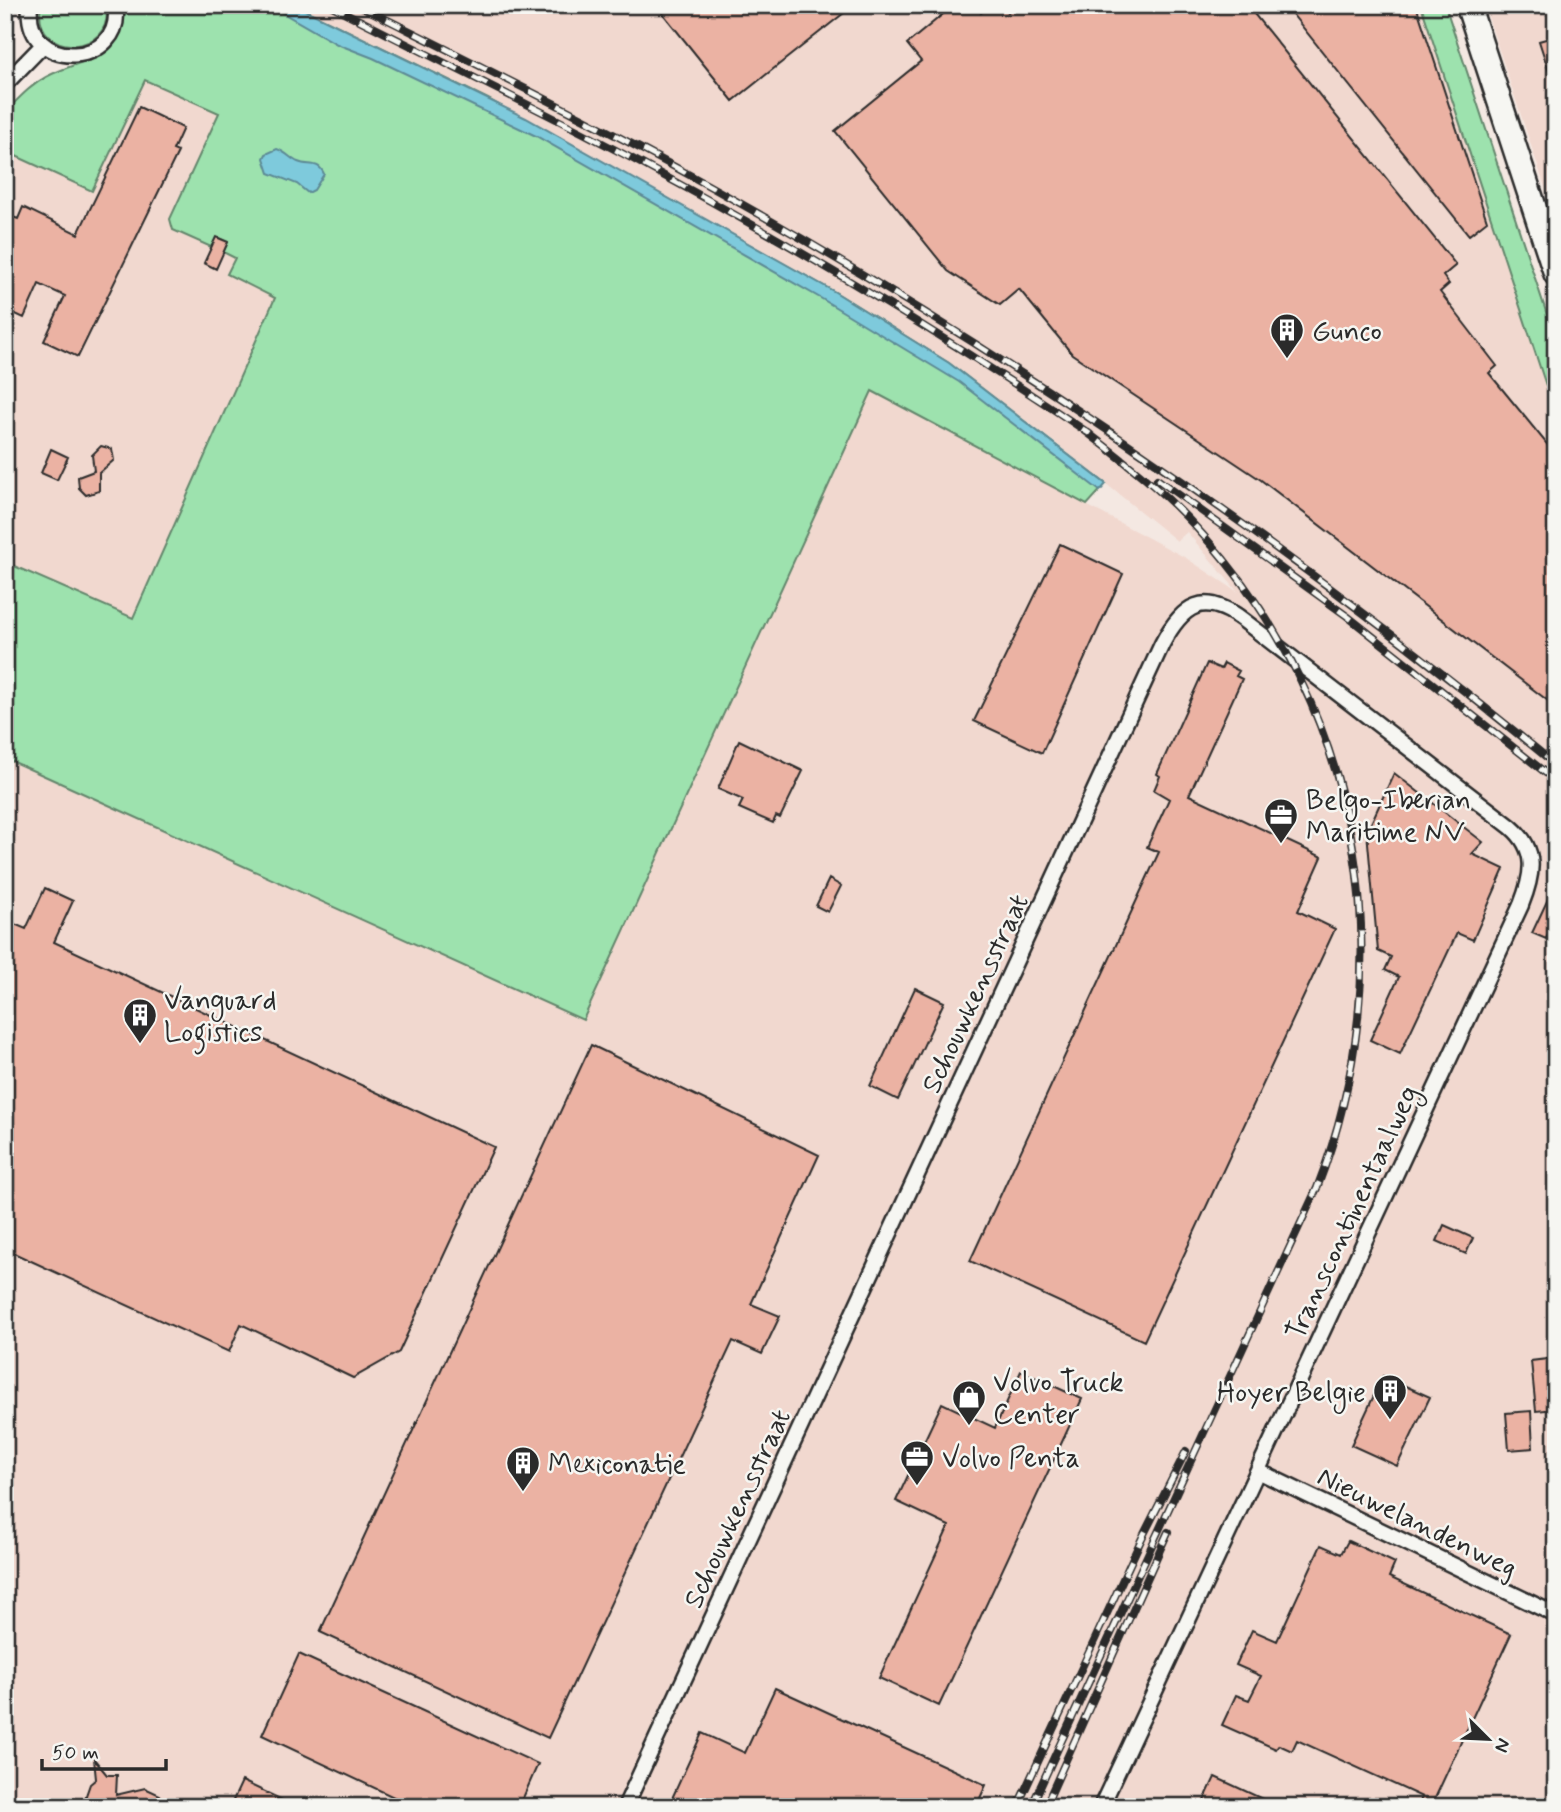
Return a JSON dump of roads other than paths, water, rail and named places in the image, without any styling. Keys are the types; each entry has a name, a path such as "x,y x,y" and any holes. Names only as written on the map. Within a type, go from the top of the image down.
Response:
{"main road":[{"path":"1468,5 1556,274"}],"street":[{"path":"30,5 30,21 43,45 56,53 70,56 97,48 114,24 115,5"},
{"path":"5,84 43,45"},
{"name":"Schouwkensstraat","path":"625,1807 1162,644 1185,610 1208,604 1230,610 1517,832 1528,846 1532,864"},
{"name":"Transcontinentaalweg","path":"1101,1807 1521,905 1532,864"},
{"name":"Nieuwelandenweg","path":"1258,1471 1556,1615"}],"water":[{"path":"269,5 295,5 526,118 835,292 949,363 1106,484 1100,491 959,382 822,299 536,136 373,58 337,44"},
{"path":"277,149 298,162 316,165 322,170 324,174 314,190 308,193 297,184 269,173 264,158 266,154"}],"railway":[{"path":"330,5 607,145 760,229 927,328 1090,434"},
{"path":"358,5 698,179 957,332 1061,399 1263,539 1362,612 1556,765"},
{"path":"1031,1807 1317,1188 1343,1104 1358,1017 1361,931 1353,845 1332,761 1301,681 1258,605 1203,535 1161,493 1084,430"},
{"path":"1157,479 1347,616 1556,781"},
{"path":"1017,1807 1142,1538 1186,1451"},
{"path":"1045,1807 1168,1532"}],"place":[{"name":"Gunco","path":"1287,360"},
{"name":"Belgo-Iberian Maritime NV","path":"1281,845"},
{"name":"Vanguard Logistics","path":"140,1045"},
{"name":"Hoyer Belgie","path":"1390,1421"},
{"name":"Volvo Truck Center","path":"969,1427"},
{"name":"Volvo Penta","path":"917,1487"},
{"name":"Mexiconatie","path":"523,1493"}]}
